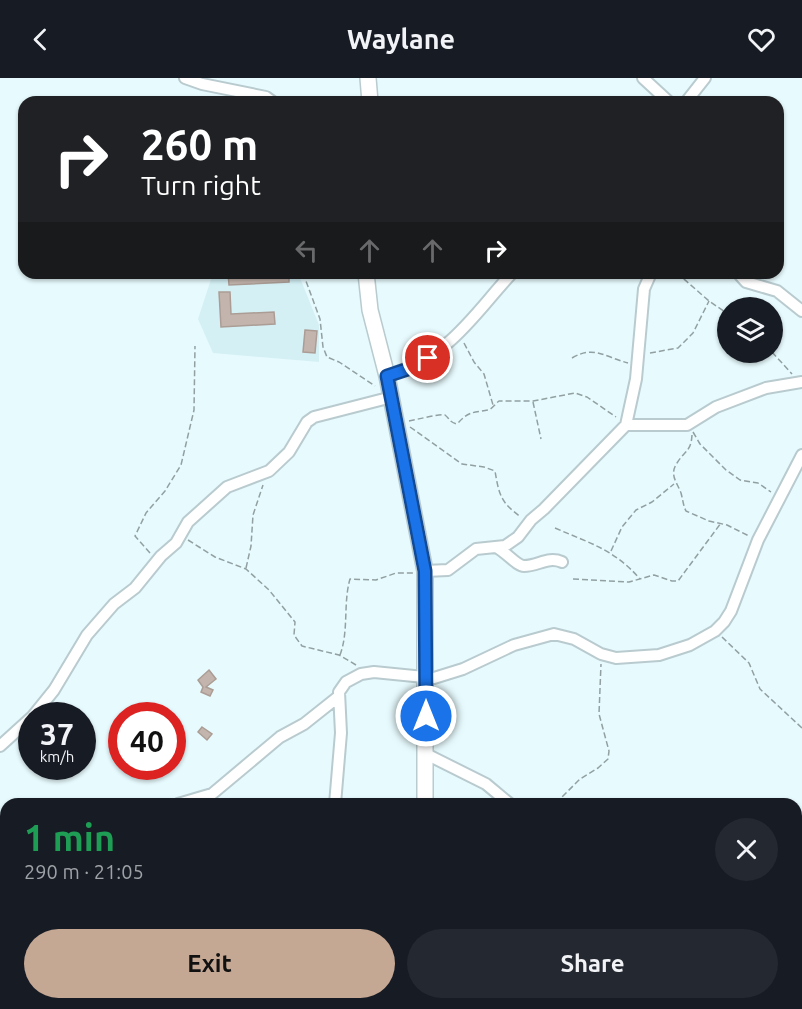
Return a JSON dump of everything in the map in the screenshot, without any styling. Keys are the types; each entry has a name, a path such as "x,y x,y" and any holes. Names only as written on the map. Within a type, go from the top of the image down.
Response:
{"street":[{"path":"185,78 202,84 261,96"},
{"path":"368,78 370,96"},
{"path":"643,78 662,96"},
{"path":"691,96 705,78"},
{"path":"367,279 370,310 387,376 425,571 425,798"},
{"path":"387,376 408,369 428,358 458,335 507,279"},
{"path":"425,571 448,570 476,549 506,546 512,542 626,425 638,362 644,289 648,279"},
{"path":"743,279 746,282 777,291 802,311"},
{"path":"626,425 687,425 716,407 766,388 801,382"},
{"path":"44,702 54,690 87,635 114,604 135,588 158,559 181,536 188,522 223,490 231,484 267,472 289,452 310,419 321,414 390,398"},
{"path":"336,798 341,733 338,698 341,687 352,677 374,672 434,678 456,672 514,645 554,634 574,639 601,654 616,658 659,655 690,645 715,631 731,611 758,540 802,455"},
{"path":"496,547 505,551 517,564 522,566 546,560 562,562"},
{"path":"198,798 212,794 280,738 304,724 338,698"},
{"path":"0,746 18,729"},
{"path":"426,754 486,784 503,798"}],"path":[{"path":"305,279 320,319 323,347 327,357 370,382 390,398"},
{"path":"684,279 717,306"},
{"path":"572,358 584,351 592,351 638,362 648,353 678,348 693,333 709,301"},
{"path":"458,335 484,374 494,406"},
{"path":"158,559 144,548 135,536 146,513 165,491 181,465 194,410 195,346"},
{"path":"783,363 801,382"},
{"path":"529,522 510,509 501,498 495,483 495,471 462,464 405,423 440,413 444,414 451,423 457,424 466,414 490,410 496,403 503,401 533,401 582,394 626,425"},
{"path":"533,401 541,440"},
{"path":"758,540 686,511 673,473 675,465 691,446 692,431 700,444 726,470 740,480 758,483 780,499"},
{"path":"246,569 251,546 253,515 267,472"},
{"path":"611,552 622,527 636,510 652,502 675,484"},
{"path":"573,579 629,582 654,575 675,582 681,580 693,558 721,524"},
{"path":"555,528 611,552 640,579"},
{"path":"181,536 215,557 246,569 269,591 294,621 294,635 298,642 309,648 339,655 374,672"},
{"path":"339,655 343,644 345,603 350,578 376,580 396,573 425,571"},
{"path":"715,631 749,663 760,688 802,728"},
{"path":"561,798 580,779 608,759 609,751 599,714 601,654"}],"shaded area":[{"path":"211,279 300,279 319,325 319,362 213,353 198,319"}],"building":[{"path":"228,279 289,279 289,282 229,285"},
{"path":"219,292 230,292 231,314 274,312 275,324 221,327"},
{"path":"305,330 317,331 315,353 303,352"},
{"path":"209,670 216,679 206,687 213,690 210,696 201,692 203,687 198,680"},
{"path":"202,727 212,734 207,740 198,732"}],"route":[{"path":"426,716 426,578 417,520 387,376 408,369 428,358"}]}
